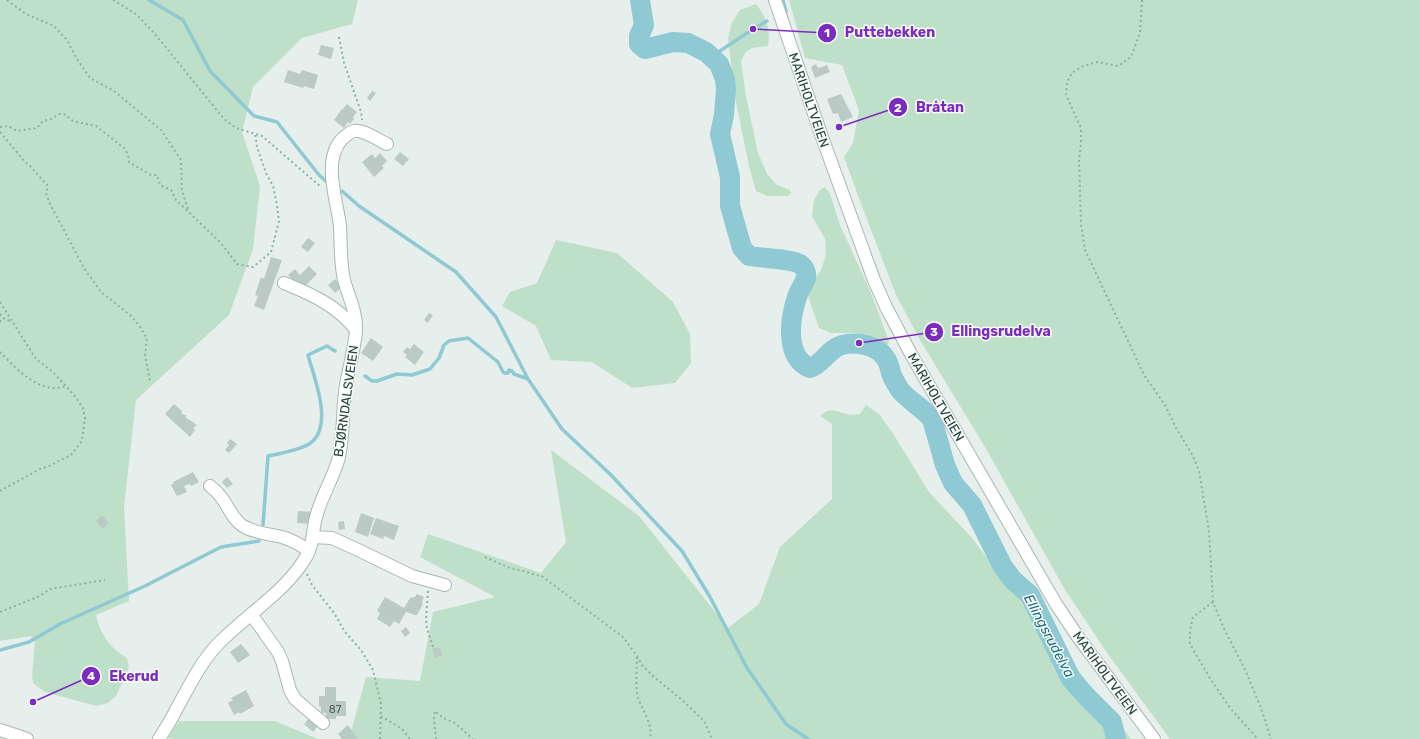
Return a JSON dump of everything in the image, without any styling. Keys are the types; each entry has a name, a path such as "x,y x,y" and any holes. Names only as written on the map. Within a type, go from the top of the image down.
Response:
{"street":[{"name":"MARIHOLTVEIEN","path":"775,0 847,208 874,280 898,331 1056,604 1078,637 1154,739"},
{"name":"BJØRNDALSVEIEN","path":"159,739 206,657 219,643 282,587 301,565 309,551 314,537 316,517 338,458 342,441 346,386 353,356 356,330 353,304 342,270 340,223 332,178 333,158 336,148 347,134 355,131 362,132"},
{"path":"362,132 387,144"},
{"path":"284,283 331,306 350,322 356,330"},
{"path":"210,486 221,497 232,515 248,529 288,539 301,545 309,551"},
{"path":"314,537 332,538 412,576 445,585"},
{"path":"251,614 278,652 290,690 295,699 323,723"},
{"path":"0,730 27,739"}],"path":[{"path":"7,0 26,14 54,26 67,40 76,59 90,78 114,91 162,130 182,160 182,190 189,213"},
{"path":"113,0 136,14 155,34 224,119 236,128 255,132 271,142 316,183 335,198"},
{"path":"1142,0 1140,32 1131,57 1118,66 1097,62 1081,67 1072,74 1067,82 1066,94 1080,128 1081,143 1079,160 1081,224 1085,250 1144,375 1165,404 1176,428 1193,456 1199,472 1209,531 1213,602 1225,631 1244,667 1261,708 1271,739"},
{"path":"339,37 344,63 361,112 362,132"},
{"path":"0,127 8,126 17,131 37,128 43,121 51,119 59,114 64,114 73,121 96,126 124,148 128,154 129,162 157,176 160,185 170,190 176,200 220,242 237,264 254,267 271,252 279,221 273,186 266,173 257,147 255,132"},
{"path":"0,132 25,162 48,186 46,193 49,202 63,230 93,282 102,292 130,315 141,328 146,338 145,355 150,381"},
{"path":"0,302 36,359 53,372 67,386 83,408 85,418 82,441 71,455 40,469 0,491"},
{"path":"0,314 3,318 13,322"},
{"path":"0,322 3,318"},
{"path":"0,352 25,376 38,383 53,388 67,386"},
{"path":"485,557 510,568 523,570 544,577 623,637 642,665 654,677 682,699 704,721 712,739"},
{"path":"301,565 312,585 334,613 345,632 361,650 373,670 381,704 380,739"},
{"path":"0,612 40,596 50,589 105,580"},
{"path":"428,581 426,620 427,629 433,647"},
{"path":"1213,602 1193,617 1190,631 1190,644 1230,708 1258,739"},
{"path":"637,656 638,697 650,725 650,739"},
{"path":"436,739 434,718 435,711 444,718 455,723 473,739"},
{"path":"381,716 402,729 410,739"}],"green space":[{"path":"0,0 358,0 352,24 302,38 253,87 242,132 260,186 253,249 229,315 136,400 124,507 129,601 96,615 103,634 116,650 127,658 129,667 116,696 108,703 96,706 45,692 33,683 32,676 35,640 31,636 0,641"},
{"path":"789,0 1419,0 1419,739 1170,739 1105,650 1064,588 985,447 920,340 896,295 844,157 853,143 859,110 842,65 805,58"},
{"path":"756,4 763,14 767,24 769,40 768,46 752,48 746,52 741,61 746,96 758,153 767,174 777,185 790,190 791,193 788,196 767,196 756,191 749,166 736,102 728,38 732,22 740,10"},
{"path":"825,187 830,194 840,225 871,293 889,341 888,345 855,333 831,333 819,328 808,296 810,285 821,270 826,255 825,239 812,216 814,200 820,190"},
{"path":"556,240 617,253 673,302 690,334 691,363 675,383 632,388 592,362 551,360 536,326 502,306 510,292 537,283"},
{"path":"866,405 879,414 894,435 929,492 972,538 997,571 1043,615 1078,670 1131,739 349,739 366,677 420,681 433,612 495,597 420,557 428,534 541,573 566,542 551,450 639,516 728,628 759,604 780,547 832,499 832,424 820,416 831,410 850,415 860,414"},
{"path":"179,721 275,721 318,739 168,738"}],"building":[{"path":"321,45 334,48 331,59 318,55"},
{"path":"816,64 818,68 827,65 830,72 815,78 811,67"},
{"path":"288,70 300,74 302,70 318,75 314,89 304,86 303,88 284,82"},
{"path":"372,91 376,93 370,101 367,98"},
{"path":"841,94 853,117 841,122 838,113 833,114 827,99"},
{"path":"347,104 357,112 350,124 348,122 344,128 334,120"},
{"path":"400,152 409,159 403,166 394,159"},
{"path":"380,153 387,161 382,166 384,168 374,177 362,162 372,154 375,158"},
{"path":"308,238 315,243 308,252 301,247"},
{"path":"271,257 282,260 264,310 254,306 258,296 255,295 261,277 264,279"},
{"path":"309,266 317,274 302,289 288,275 295,269 300,275"},
{"path":"335,279 342,287 335,293 328,285"},
{"path":"429,313 433,315 428,323 424,320"},
{"path":"371,338 383,347 373,361 361,353"},
{"path":"414,344 424,352 415,365 405,357 407,355 403,352 407,347 410,349"},
{"path":"174,404 182,411 181,413 187,416 185,417 197,425 193,428 195,430 190,437 165,414"},
{"path":"230,439 237,444 229,453 225,450 229,445 227,443"},
{"path":"193,472 199,482 191,486 190,484 184,486 187,492 177,496 171,485 174,483 173,482"},
{"path":"227,477 233,484 227,488 222,482"},
{"path":"298,511 313,512 312,524 297,523"},
{"path":"361,513 374,518 368,537 355,532"},
{"path":"102,515 109,523 103,529 96,521"},
{"path":"376,518 399,526 394,540 384,536 383,539 370,534"},
{"path":"344,521 345,529 339,530 338,522"},
{"path":"417,594 424,597 422,602 423,604 417,615 406,612 399,624 394,621 390,627 377,619 380,613 377,611 385,597 404,608 410,598 415,597"},
{"path":"406,627 410,633 405,637 401,631"},
{"path":"241,644 250,655 238,663 230,652"},
{"path":"439,647 443,655 435,658 432,649"},
{"path":"325,687 336,687 336,701 346,701 346,716 336,716 336,719 326,719 326,713 321,713 321,707 319,707 319,696 325,696"},
{"path":"246,690 254,706 240,714 239,712 234,715 228,703 233,700 231,698"},
{"path":"311,716 320,723 313,732 304,724"},
{"path":"348,725 358,739 342,739 338,734"}],"waterway":[{"path":"149,0 183,20 210,71 254,116 277,122 319,175 328,183"},
{"name":"Ellingsrudelva","path":"640,0 644,25 639,36 639,44 645,49 673,42 688,43 706,52 719,64 725,79 726,89 724,115 720,134 730,177 730,206 742,248 749,256 796,262 800,264 806,272 806,278 798,294 792,315 791,336 796,355 802,363 810,368 815,366 829,353 842,345 866,345 878,350 882,354 888,362 892,375 900,390 932,419 945,465 953,483 972,505 1003,567 1013,580 1030,595 1071,679 1112,722 1116,739"},
{"path":"783,0 786,12"},
{"path":"711,57 767,21"},
{"path":"342,191 359,206 456,272 496,317 528,379 562,429 610,474 682,551 710,597 747,668 786,724 808,739"},
{"path":"365,376 372,381 377,381 397,374 412,375 430,369 439,358 444,345 449,341 468,338 498,362 503,372 508,373 509,370 514,374 528,379"},
{"path":"263,525 268,456 283,453 309,444 317,436 321,426 322,414 318,389 308,355 327,346 335,351"},
{"path":"0,650 29,642 60,624 145,586 221,547 259,541"}],"place":[{"name":"Puttebekken","path":"753,29"},
{"name":"Bråtan","path":"839,127"},
{"name":"Ellingsrudelva","path":"859,343"},
{"name":"Ekerud","path":"33,702"}]}
